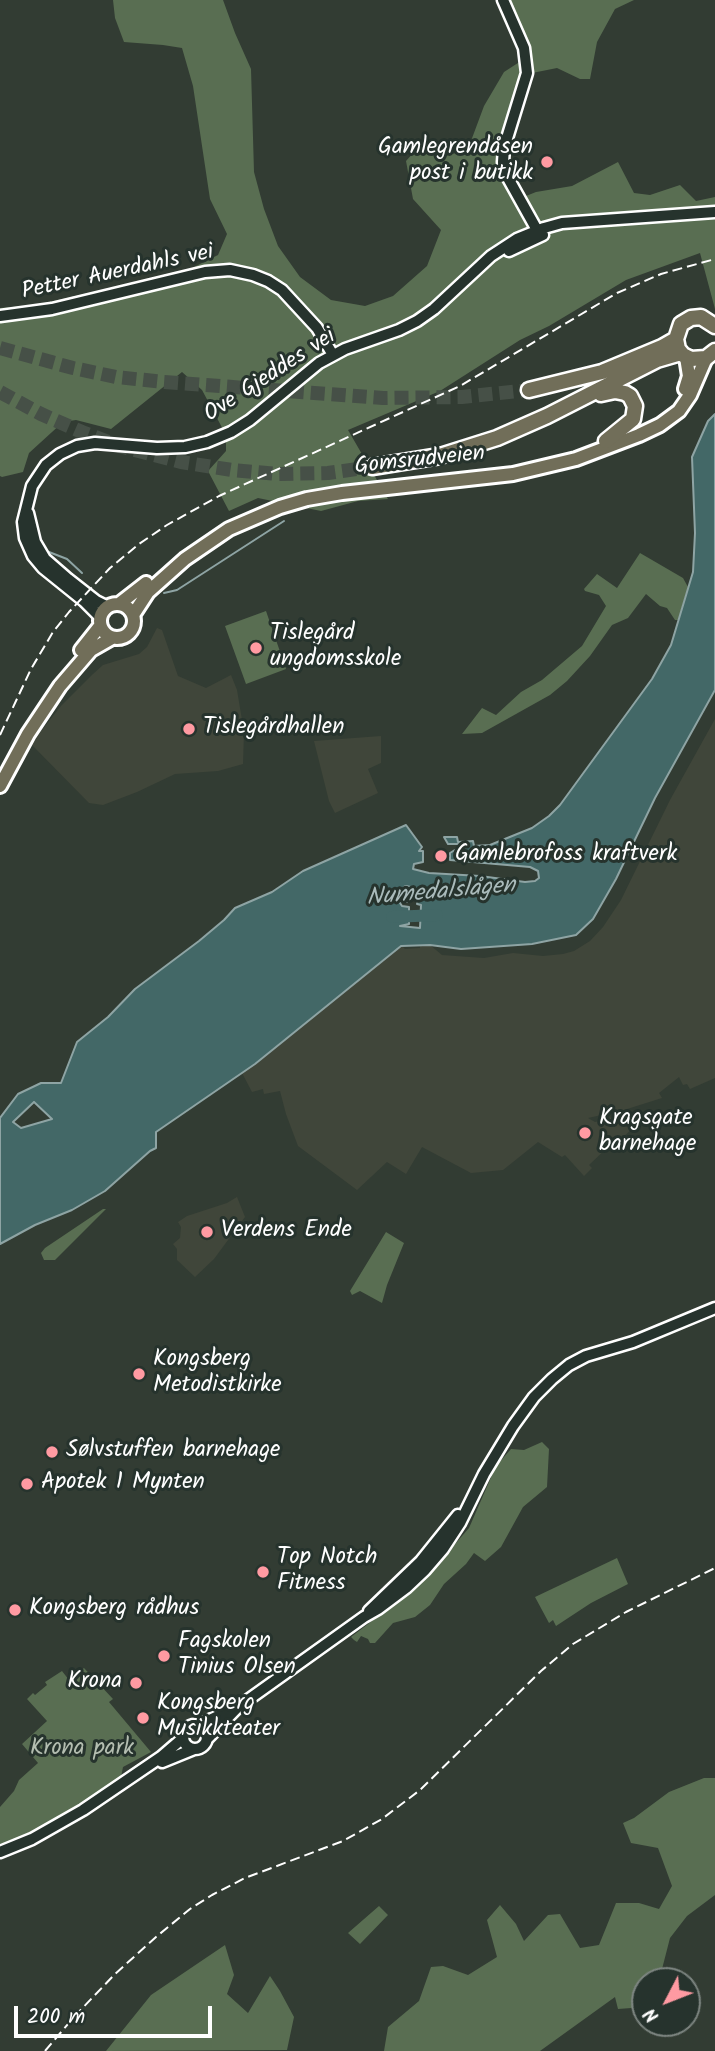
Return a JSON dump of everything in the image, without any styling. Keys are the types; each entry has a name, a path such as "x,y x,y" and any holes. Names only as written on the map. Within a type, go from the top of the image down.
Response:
{"highway":[{"path":"711,355 695,360 684,355 677,346 676,338 678,328 686,320 696,317 712,321"},
{"path":"529,390 602,372 662,347 676,338"},
{"path":"372,467 440,456 468,448 525,427 657,360 684,355"},
{"path":"573,403 615,391 630,396 635,406 633,419 607,441"}],"main road":[{"name":"Gomsrudveien","path":"0,771 39,704 107,613 202,537 238,516 277,500 331,488 512,467 607,441 670,410 688,383 689,371 684,355"},
{"name":"Gomsrudveien","path":"133,615 148,592 201,547 241,522 279,507 342,493 513,474 576,459 637,436 660,425 679,411 711,355"},
{"path":"128,608 133,615 134,625 130,633 120,639 112,638 103,632 107,613 128,608"},
{"path":"0,786 28,734 60,686 91,650 112,638"}],"street":[{"path":"503,0 524,48 527,74 504,148 503,162 535,233"},
{"name":"Ove Gjeddes vei","path":"107,613 45,559 33,537 27,506 36,478 60,453 95,443 185,447 231,432 333,355 417,321 467,279 535,233 576,223 615,218 715,212"},
{"name":"Petter Auerdahls vei","path":"0,316 63,307 205,272 238,271 260,278 282,290 317,328 333,355"},
{"path":"99,1800 112,1795 166,1760 203,1746 238,1707 364,1617 374,1604 421,1561 470,1501 505,1437 539,1392 558,1374 586,1356 642,1338 715,1308"},
{"path":"0,1852 47,1831 99,1800 161,1757 183,1738 189,1726 199,1725 238,1707"},
{"path":"199,1725 206,1731 208,1738"},
{"path":"183,1738 186,1745 194,1749"}],"shaded area":[{"path":"157,628 162,630 178,676 206,688 231,675 237,690 244,732 243,764 218,771 175,774 103,805 89,803 32,745 61,706 93,674 103,665 139,654 147,647"},
{"path":"715,719 715,1078 690,1089 687,1084 683,1085 679,1077 659,1093 662,1098 624,1110 638,1123 589,1165 592,1168 584,1176 565,1155 562,1157 538,1142 503,1170 471,1173 422,1147 406,1174 387,1162 357,1190 298,1146 280,1091 264,1094 263,1089 252,1092 242,1073 402,946 405,949 430,945 442,955 484,958 513,953 543,956 563,954 590,941 621,900 670,800","holes":["624,1110 605,1120 595,1122 588,1118"]},
{"path":"381,736 381,763 368,769 378,793 335,813 329,801 314,741"},
{"name":"Verdens Ende","path":"237,1197 245,1217 214,1259 195,1277 177,1260 177,1249 173,1244 180,1238 181,1227 178,1222"}],"green space":[{"path":"113,0 223,0 251,69 254,172 278,246 300,277 331,300 365,306 393,296 427,266 441,230 413,199 406,161 422,143 440,158 468,149 484,106 504,72 521,61 515,30 503,0 634,0 615,9 597,42 590,79 580,79 557,68 527,74 509,150 508,171 521,198 536,192 572,186 618,162 634,193 650,195 680,185 696,201 715,197 715,309 700,253 626,280 549,326 520,340 440,391 348,430 388,499 358,501 321,511 258,498 229,511 208,471 226,451 226,435 202,390 182,372 111,429 76,420 63,422 29,453 23,472 0,476 0,308 36,305 186,271 218,255 227,234 210,199 193,86 182,48 124,42 115,18"},
{"path":"640,553 683,578 688,587 678,620 675,620 667,608 660,606 646,594 628,618 612,625 590,656 550,695 482,733 462,734 482,708 496,715 521,692 542,680 582,646 606,606 599,595 584,589 597,574 617,588"},
{"name":"Tislegård ungdomsskole","path":"266,611 286,669 246,684 225,626"},
{"path":"106,1209 55,1260 44,1260 41,1253 45,1248"},
{"path":"386,1232 404,1243 382,1303 360,1291 352,1295 350,1291"},
{"path":"542,1442 549,1449 547,1487 523,1507 501,1547 485,1561 474,1553 444,1584 430,1605 415,1617 393,1623 375,1643 370,1643 361,1636 357,1642 354,1640 351,1637 411,1591 469,1528 496,1466 511,1449 524,1450"},
{"path":"617,1558 628,1584 591,1603 556,1626 553,1620 549,1623 535,1597"},
{"name":"Krona park","path":"84,1668 113,1699 109,1702 151,1752 123,1767 121,1777 68,1814 14,1841 0,1844 0,1807 14,1791 19,1780 38,1763 22,1744 47,1721 27,1699 62,1671 69,1680"},
{"path":"704,1778 715,1778 715,1895 687,1916 670,1938 663,1967 631,1967 631,2008 618,2009 615,1997 540,2051 384,2051 388,2027 419,2001 431,1967 443,1966 468,1975 497,1957 487,1920 500,1905 516,1924 524,1941 548,1915 560,1914 580,1948 599,1945 616,1903 639,1903 659,1909 672,1886 658,1848 631,1843 623,1823 669,1792"},
{"path":"379,1906 388,1915 360,1944 348,1933"},
{"path":"225,1945 234,1975 227,1994 248,2013 270,1976 280,1991 294,2017 287,2050 106,2051 151,1995"}],"water":[{"path":"715,414 715,690 655,798 616,879 593,919 576,935 532,944 461,949 430,945 401,946 255,1064 156,1132 156,1148 105,1191 0,1244 0,1118 18,1094 41,1083 61,1083 77,1042 108,1017 135,989 199,941 235,908 272,892 303,871 406,825 422,847 419,851 423,851 423,862 414,864 413,869 429,873 525,882 539,878 538,871 530,867 450,860 450,853 460,844 448,844 444,837 457,837 458,842 473,841 474,846 490,845 532,828 549,816 560,805 652,679 671,645 693,572 695,533 692,457 708,421","holes":["406,886 425,890 424,894 420,893 417,904 421,905 420,928 400,926 409,924 409,907 400,903 410,902 413,891 405,889","34,1102 52,1119 21,1128 13,1122"]}],"waterway":[{"path":"164,593 177,590 284,521"},
{"path":"49,552 67,559 82,573"},
{"name":"Numedalslågen","path":"392,917 437,915"}],"tunnel":[{"path":"0,348 116,377 164,382 383,398 462,397 529,390"},
{"path":"0,392 82,432 119,446 181,462 277,474 328,473 372,467"}],"railway":[{"path":"0,735 31,669 53,632 110,568 167,525 219,496 460,386 617,293 661,274 715,259"},
{"path":"45,2051 115,1974 190,1909 245,1878 343,1841 382,1819 420,1790 541,1671 573,1644 626,1612 715,1568"}],"place":[{"name":"Gamlegrendåsen post i butikk","path":"547,162"},
{"name":"Tislegård ungdomsskole","path":"256,648"},
{"name":"Tislegårdhallen","path":"189,729"},
{"name":"Gamlebrofoss kraftverk","path":"441,856"},
{"name":"Kragsgate barnehage","path":"585,1133"},
{"name":"Verdens Ende","path":"207,1232"},
{"name":"Kongsberg Metodistkirke","path":"139,1374"},
{"name":"Sølvstuffen barnehage","path":"52,1452"},
{"name":"Apotek 1 Mynten","path":"27,1484"},
{"name":"Top Notch Fitness","path":"263,1572"},
{"name":"Kongsberg rådhus","path":"15,1610"},
{"name":"Fagskolen Tinius Olsen","path":"164,1656"},
{"name":"Krona","path":"136,1683"},
{"name":"Kongsberg Musikkteater","path":"143,1718"}]}
